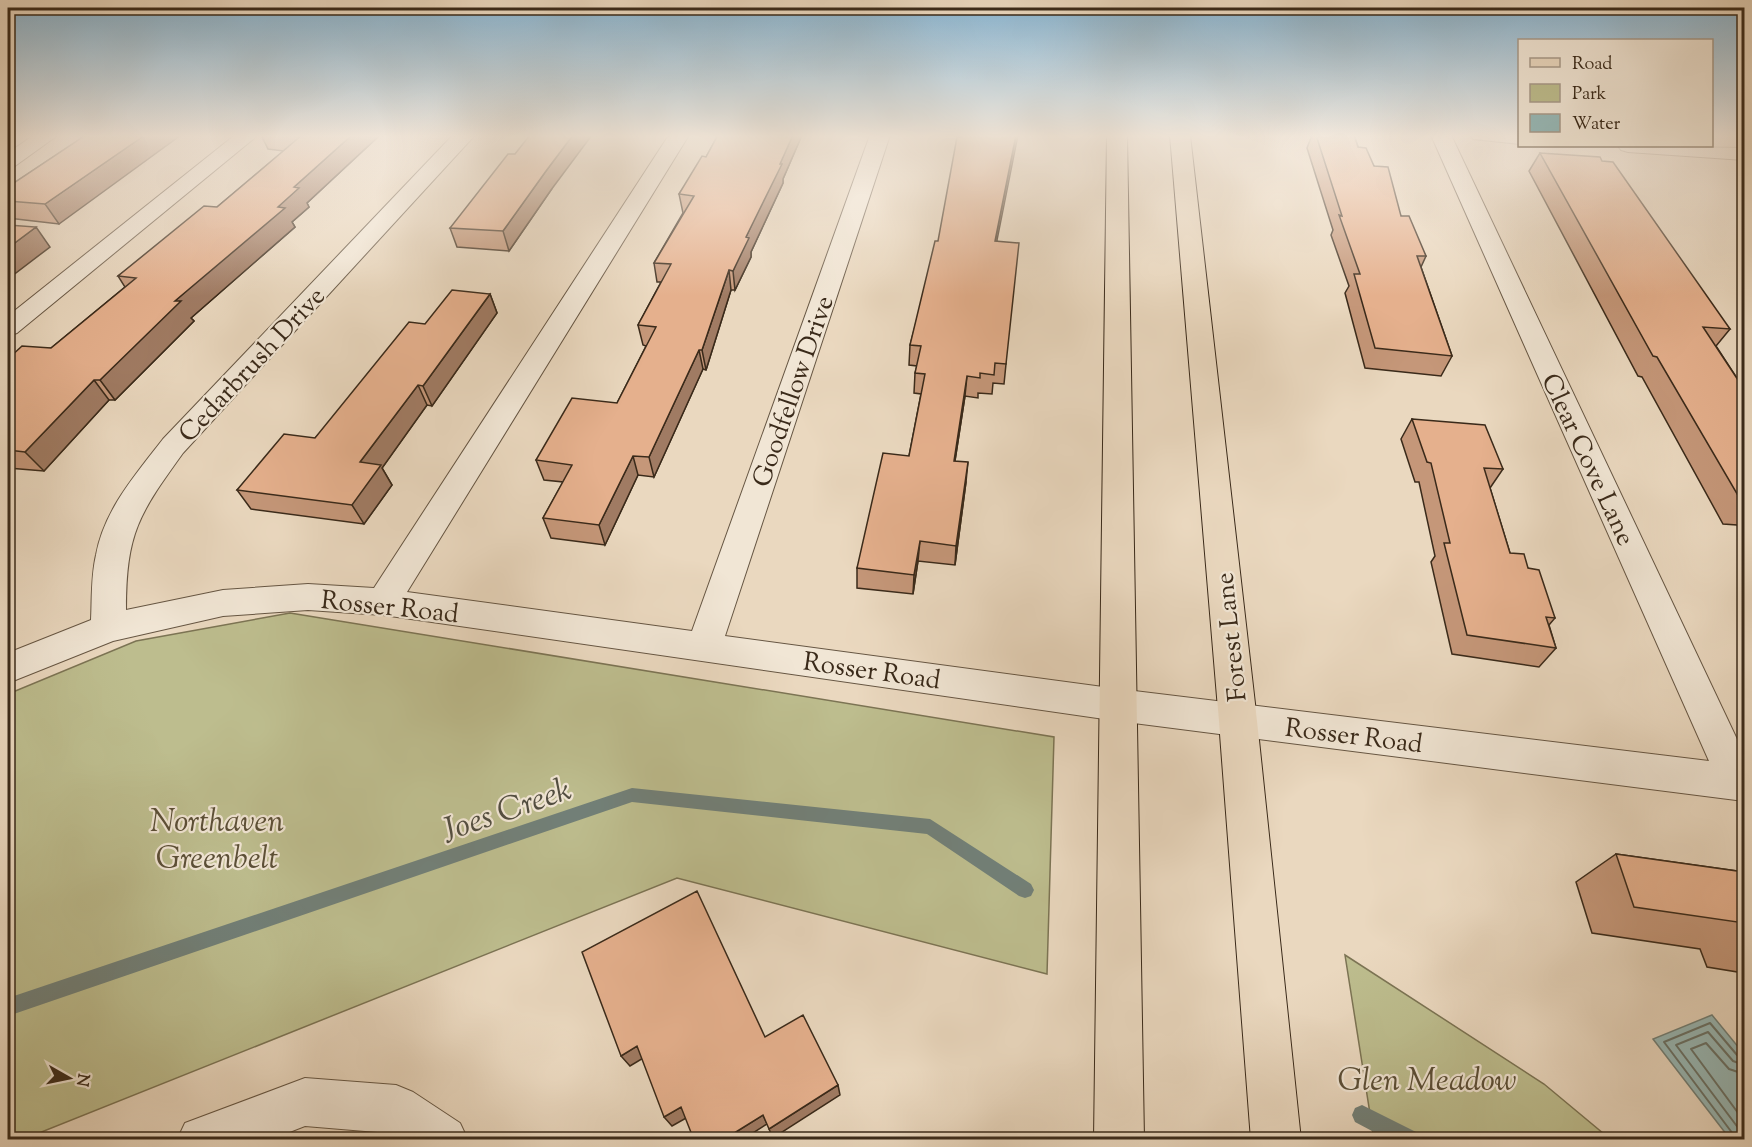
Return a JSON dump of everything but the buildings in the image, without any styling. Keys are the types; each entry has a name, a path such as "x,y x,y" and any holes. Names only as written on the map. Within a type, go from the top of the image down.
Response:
{"main road":[{"path":"1117,189 1119,1140"},
{"name":"Forest Lane","path":"1185,189 1238,721 1276,1140"}],"street":[{"path":"8,328 181,189"},
{"name":"Cedarbrush Drive","path":"108,628 112,555 119,527 144,485 173,446 415,189"},
{"path":"382,602 645,189"},
{"name":"Goodfellow Drive","path":"704,646 862,189"},
{"name":"Clear Cove Lane","path":"1466,189 1741,782"},
{"name":"Rosser Road","path":"8,668 108,628 223,603 308,597 382,602 1238,721 1741,782"},
{"path":"202,1140 305,1102 396,1109 443,1140"}],"green space":[{"name":"Northaven Greenbelt","path":"290,613 1054,737 1047,974 677,878 24,1139 8,1139 8,694 136,641"},
{"name":"Glen Meadow","path":"1345,955 1544,1084 1610,1139 1374,1139"}],"water":[{"path":"1712,1015 1744,1054 1744,1139 1730,1139 1653,1039"}],"waterway":[{"name":"Joes Creek","path":"8,1007 632,795 930,827 1025,890"},
{"name":"Joes Creek","path":"1362,1115 1411,1140"}]}
